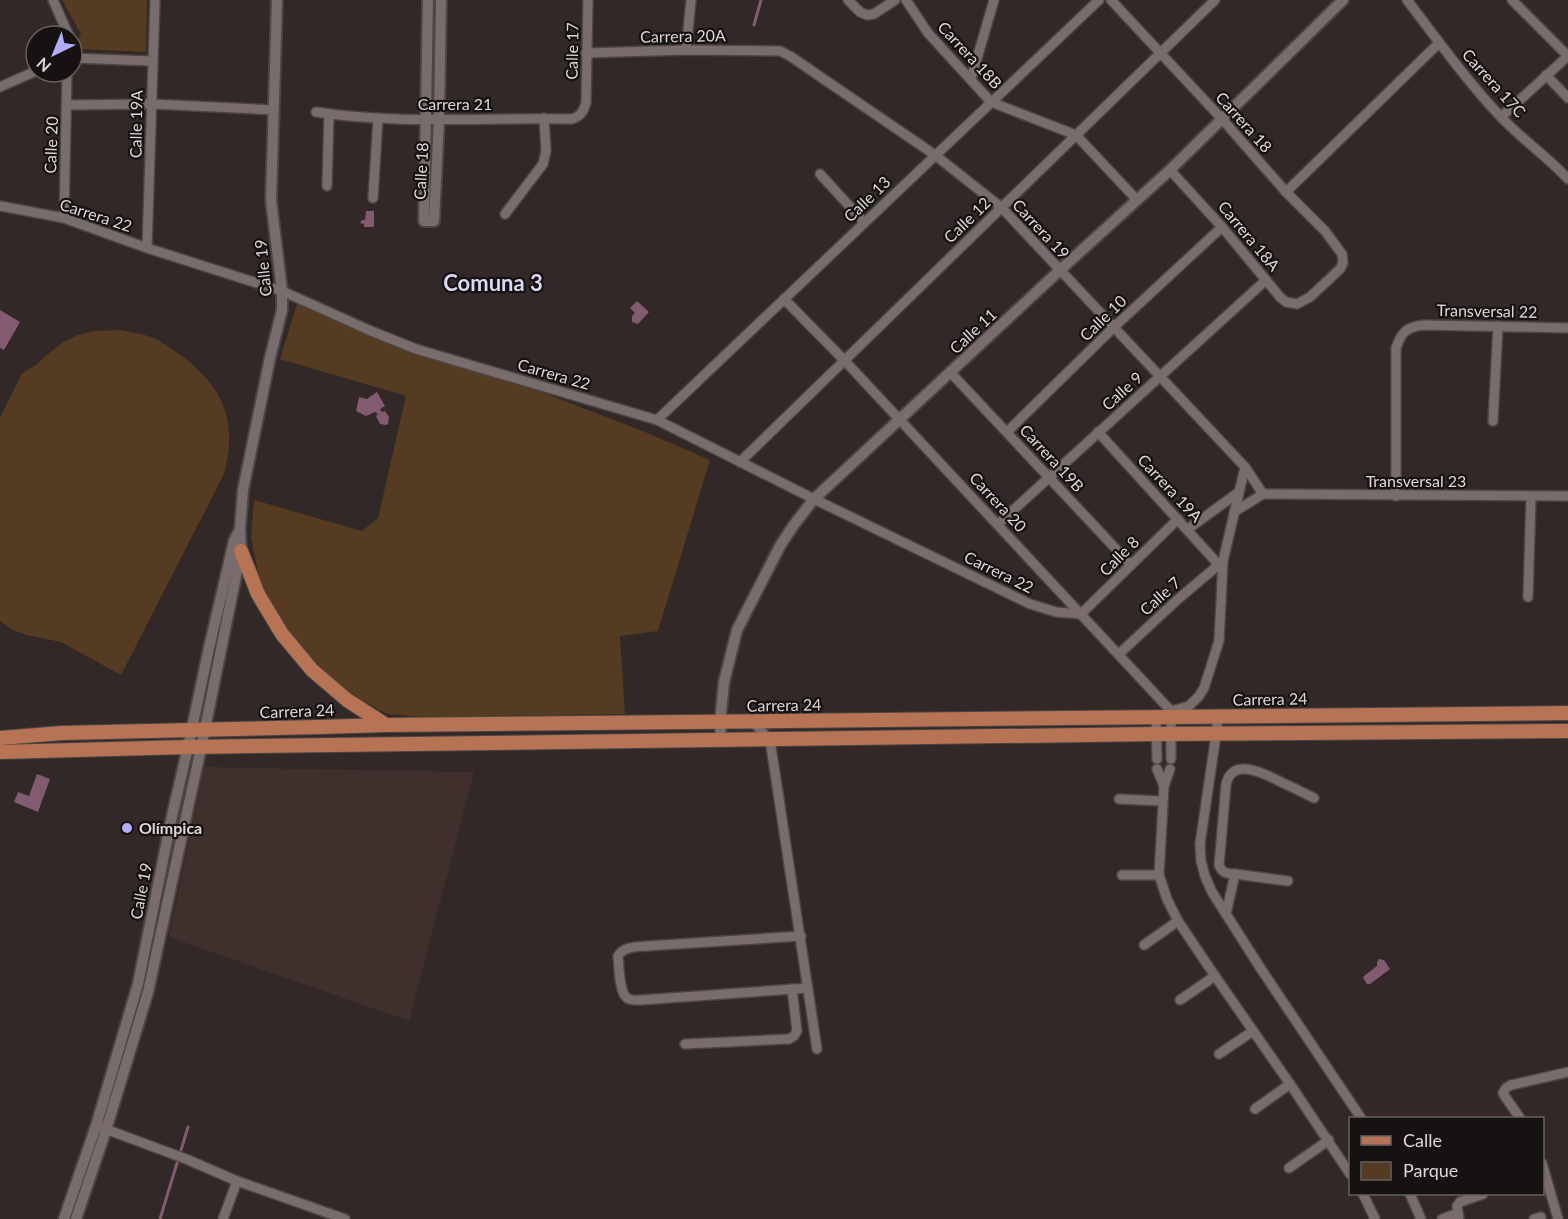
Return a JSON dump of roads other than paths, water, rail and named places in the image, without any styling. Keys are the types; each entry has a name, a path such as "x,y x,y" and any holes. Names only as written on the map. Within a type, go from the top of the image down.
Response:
{"main road":[{"path":"241,551 258,594 289,643 312,670 346,700 386,725"},
{"name":"Carrera 24","path":"0,738 62,733 386,725 1155,717 1171,714 1218,716 1568,713"},
{"path":"0,752 1156,734 1568,731"}],"street":[{"path":"53,0 64,24"},
{"name":"Calle 19A","path":"147,248 154,0"},
{"name":"Calle 19","path":"198,730 221,650 241,551 243,490 282,310 282,291 271,200 277,0"},
{"name":"Calle 18","path":"428,0 424,221 434,221 441,0"},
{"name":"Calle 17","path":"586,104 588,0"},
{"path":"686,50 691,0"},
{"path":"848,0 867,15 874,14 895,0"},
{"name":"Carrera 18B","path":"906,0 928,33 992,102 1076,135 1137,200"},
{"path":"971,79 994,0"},
{"name":"Calle 13","path":"657,420 1099,0"},
{"name":"Carrera 18","path":"1111,0 1222,119 1286,192 1325,231 1339,249 1343,258 1340,269 1310,297"},
{"name":"Calle 12","path":"740,462 1215,0"},
{"name":"Calle 11","path":"720,741 724,682 737,630 780,546 814,500 1170,170 1343,0"},
{"name":"Carrera 17C","path":"1407,0 1439,43 1501,117 1568,179"},
{"path":"1501,117 1568,56 1512,0"},
{"path":"1286,192 1439,43"},
{"name":"Carrera 20A","path":"586,53 686,50 780,51"},
{"name":"Carrera 19","path":"780,51 935,155 1002,208 1245,467"},
{"path":"84,58 152,61"},
{"path":"1546,75 1568,98"},
{"path":"0,87 24,76"},
{"name":"Calle 20","path":"64,218 67,84"},
{"path":"67,105 152,104 274,110"},
{"name":"Carrera 21","path":"316,112 378,118 572,119 578,117 586,104"},
{"path":"327,186 329,114"},
{"path":"373,198 378,118"},
{"path":"504,214 543,164 546,151 544,118"},
{"name":"Carrera 18A","path":"1170,170 1222,227 1280,297 1286,302 1298,304 1310,297"},
{"path":"820,174 864,222"},
{"name":"Carrera 22","path":"0,206 64,218 147,248 282,291 371,332 416,349 657,420 814,500 1030,604 1056,612 1081,614"},
{"name":"Calle 10","path":"1007,432 1113,328 1222,227"},
{"name":"Calle 9","path":"998,524 1266,280"},
{"name":"Carrera 20","path":"784,299 998,524 1119,654 1171,714"},
{"name":"Transversal 22","path":"1396,496 1396,348 1400,337 1406,330 1424,324 1568,328"},
{"path":"1493,421 1497,326"},
{"name":"Carrera 19B","path":"951,373 1131,565"},
{"name":"Carrera 19A","path":"1098,432 1221,563"},
{"path":"1171,759 1171,714 1189,706 1199,696 1204,688 1219,641 1221,563 1245,467"},
{"path":"1234,512 1263,494 1245,467"},
{"path":"1188,529 1239,492"},
{"name":"Transversal 23","path":"1263,494 1568,496"},
{"path":"1528,597 1531,497"},
{"name":"Calle 8","path":"1081,614 1178,519"},
{"name":"Calle 19","path":"76,1219 138,984 172,816 195,748 209,648 234,541 240,528"},
{"name":"Calle 7","path":"1119,654 1221,563"},
{"path":"209,648 221,650"},
{"path":"1218,716 1200,844 1205,876 1212,892 1261,969 1360,1117"},
{"path":"1155,717 1156,759"},
{"path":"752,721 771,740 817,1049"},
{"path":"1157,769 1164,786"},
{"path":"1170,770 1164,786 1162,801 1159,875 1167,899 1178,921 1349,1172"},
{"path":"1288,881 1223,872 1219,865 1226,785 1230,774 1236,771 1259,771 1314,798"},
{"path":"1119,799 1162,801"},
{"path":"1226,914 1235,874"},
{"path":"1122,875 1159,875"},
{"path":"1144,945 1178,921"},
{"path":"801,936 625,949 618,956 622,991 626,998 632,1000 808,988"},
{"path":"1180,1000 1215,976"},
{"path":"685,1044 789,1039 797,1031 792,989"},
{"path":"1219,1054 1253,1031"},
{"path":"1519,1117 1503,1093 1506,1088 1568,1072"},
{"path":"1255,1109 1290,1084"},
{"path":"101,1128 345,1219"},
{"name":"Calle 19","path":"64,1219 101,1128"},
{"path":"1289,1168 1329,1140"},
{"path":"1544,1170 1558,1219"},
{"path":"223,1219 237,1180"},
{"path":"1363,1195 1375,1219"},
{"path":"1410,1195 1421,1219"},
{"path":"1442,1219 1459,1216 1457,1206 1460,1202 1480,1195"}],"waterway":[{"path":"754,25 761,0"},
{"path":"160,1219 188,1127"}],"place":[{"name":"Olímpica","path":"127,828"}],"district":[{"name":"Comuna 3","path":"493,283"}]}
